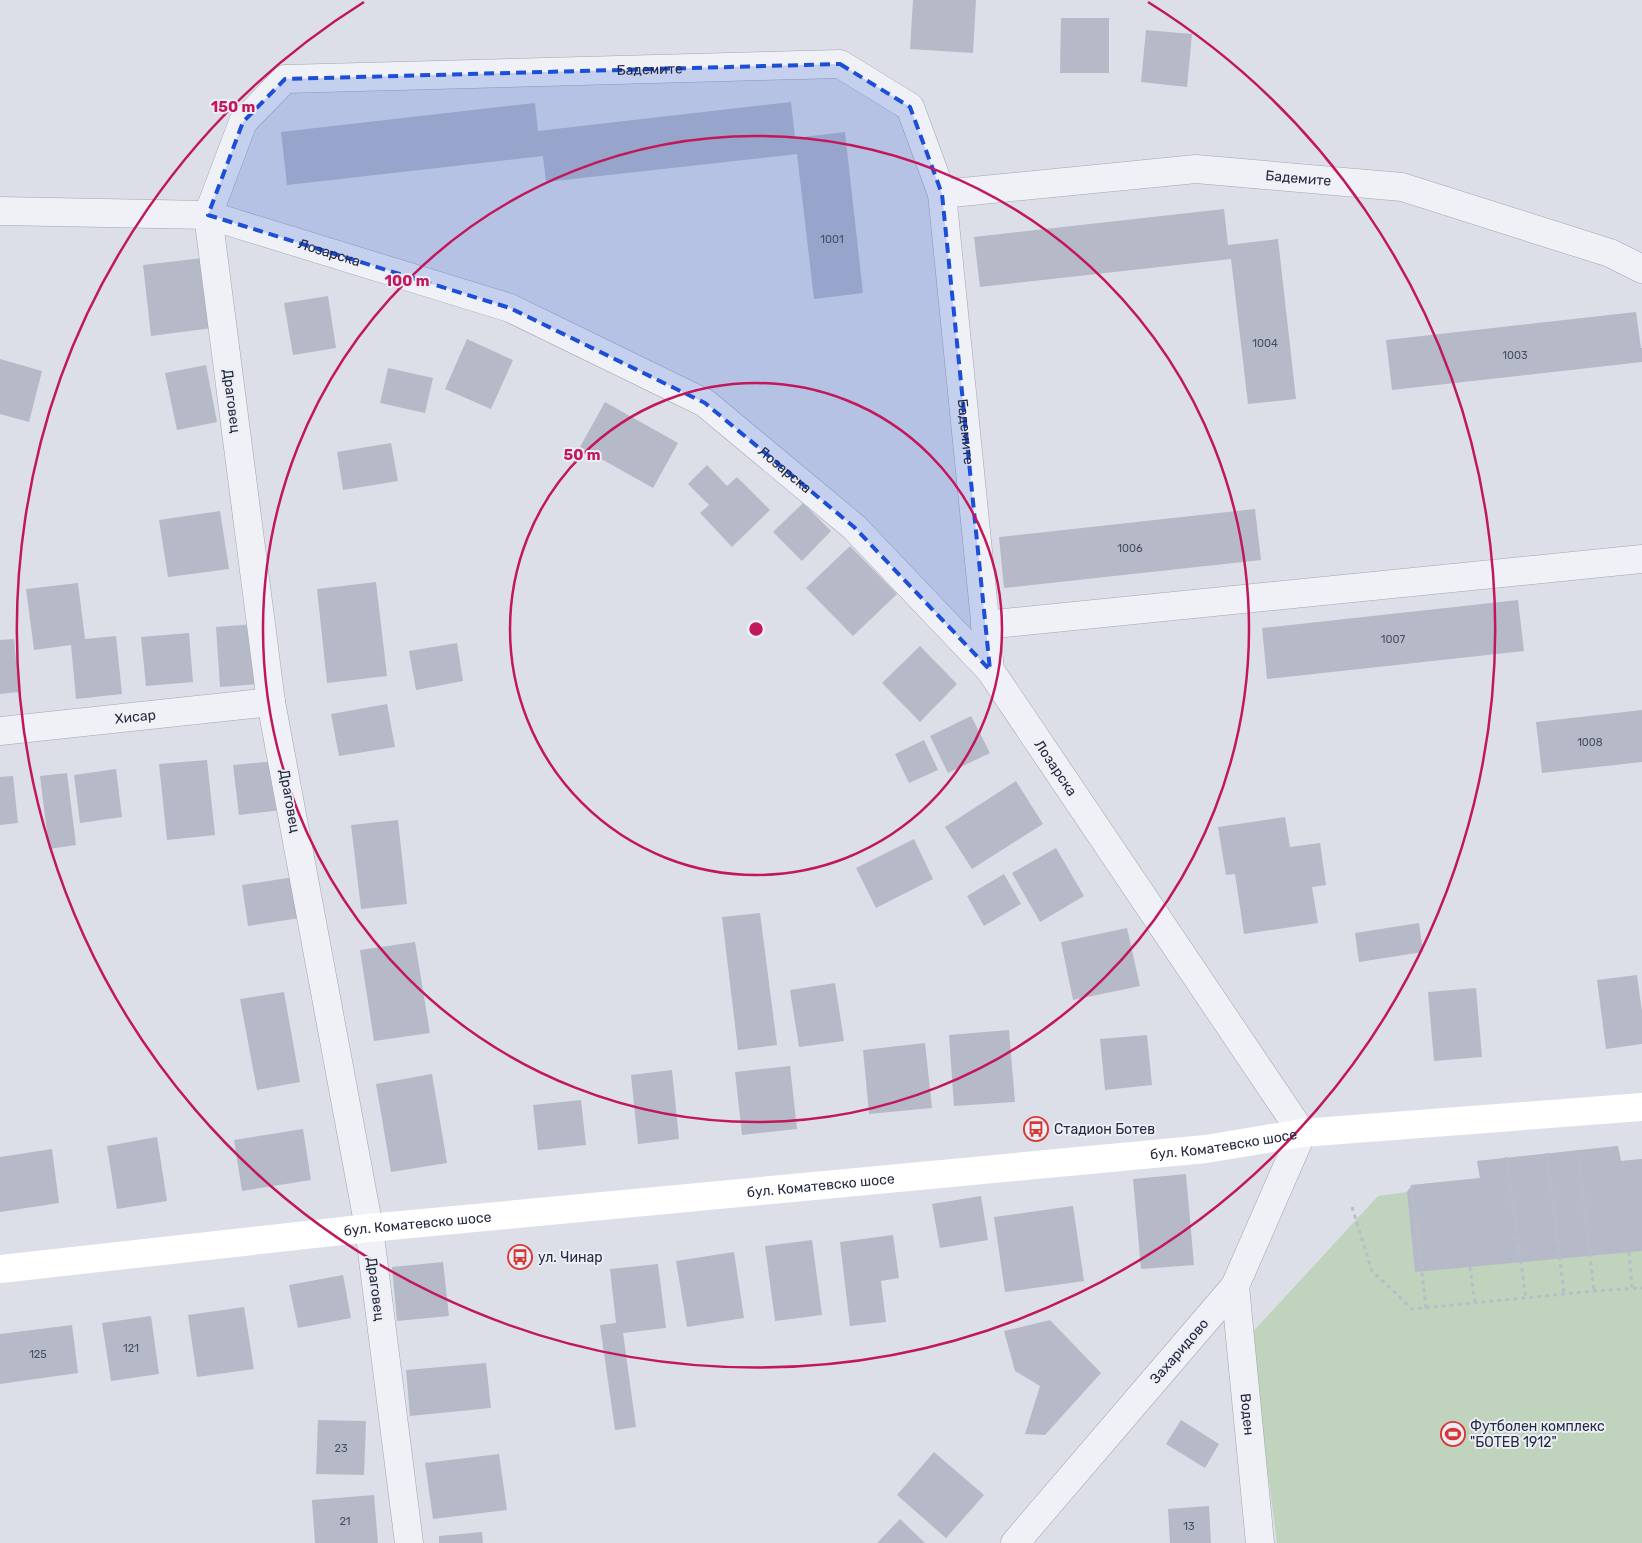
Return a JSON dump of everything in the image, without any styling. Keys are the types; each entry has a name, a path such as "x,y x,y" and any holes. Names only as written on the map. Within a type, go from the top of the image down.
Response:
{"main road":[{"name":"бул. Коматевско шосе","path":"0,1269 369,1228 1206,1149 1302,1133 1642,1107"}],"street":[{"name":"Бадемите","path":"285,80 840,64 910,107 942,194 990,670"},
{"name":"Драговец","path":"285,80 243,122 208,215 271,702 369,1228 408,1543"},
{"name":"Бадемите","path":"942,194 1196,169 1402,187 1610,253 1642,269"},
{"name":"Лозарска","path":"0,211 208,215 510,308 705,403 854,527 990,670 1302,1133"},
{"path":"985,626 1642,559"},
{"name":"Хисар","path":"0,731 271,702"},
{"name":"Захаридово","path":"1015,1543 1235,1286 1302,1133"},
{"name":"Воден","path":"1235,1286 1260,1543"}],"path":[{"path":"1578,1150 1594,1291"},
{"path":"1547,1153 1564,1294"},
{"path":"1506,1156 1526,1299"},
{"path":"1412,1185 1426,1308"},
{"path":"1352,1207 1372,1271 1412,1308 1642,1288"},
{"path":"1629,1252 1632,1289"},
{"path":"1470,1267 1476,1303"}],"highlighted area":[{"path":"840,64 910,107 942,194 990,670 854,527 705,403 510,308 208,215 243,122 285,79"}],"green space":[{"name":"Футболен комплекс \"БОТЕВ 1912\"","path":"1618,1146 1621,1161 1642,1159 1642,1543 1277,1543 1250,1335 1378,1196 1407,1192 1412,1185 1480,1178 1477,1161"}],"building":[{"path":"913,0 976,0 973,53 910,49"},
{"path":"1061,18 1109,18 1109,73 1060,73"},
{"path":"1146,30 1192,34 1187,87 1141,82"},
{"path":"791,102 795,138 845,132 863,293 814,299 797,154 546,182 543,156 287,185 281,132 535,103 538,131"},
{"path":"1224,209 1228,245 1278,239 1296,399 1248,404 1231,259 980,287 974,237"},
{"path":"203,258 212,328 151,336 143,265"},
{"path":"328,296 336,348 293,355 284,303"},
{"path":"1636,312 1642,348 1642,362 1392,390 1386,340"},
{"path":"467,339 513,360 491,409 445,389"},
{"path":"0,359 42,371 29,422 0,414"},
{"path":"206,365 217,422 177,430 165,373"},
{"path":"388,368 433,378 425,413 380,403"},
{"path":"605,402 678,443 653,488 580,447"},
{"path":"391,443 398,481 343,490 337,452"},
{"path":"707,465 727,486 737,477 770,510 732,547 700,513 709,505 688,484"},
{"path":"803,503 831,531 802,561 773,532"},
{"path":"1255,509 1261,560 1004,588 999,537"},
{"path":"220,511 229,569 168,577 159,520"},
{"path":"850,546 897,594 853,636 806,588"},
{"path":"376,582 387,676 327,683 317,589"},
{"path":"78,583 85,639 116,636 122,694 76,699 71,645 34,650 26,589"},
{"path":"1518,600 1524,651 1267,679 1262,628"},
{"path":"256,624 260,684 220,687 216,627"},
{"path":"189,633 193,682 146,686 141,637"},
{"path":"14,639 19,692 0,694 0,640"},
{"path":"457,643 463,681 416,690 409,651"},
{"path":"920,646 957,684 920,722 882,683"},
{"path":"387,704 395,747 339,756 331,714"},
{"path":"1642,710 1642,762 1542,773 1536,722"},
{"path":"971,716 990,753 948,773 930,736"},
{"path":"924,740 938,770 909,783 895,754"},
{"path":"207,760 215,835 167,840 159,764"},
{"path":"276,761 282,810 239,815 233,765"},
{"path":"116,769 122,817 80,823 74,775"},
{"path":"67,773 76,845 49,849 40,776"},
{"path":"13,776 18,823 0,825 0,777"},
{"path":"1016,781 1043,824 972,869 945,827"},
{"path":"1285,817 1290,847 1320,843 1326,885 1312,887 1318,923 1244,934 1235,874 1226,875 1218,827"},
{"path":"398,820 407,904 361,909 351,825"},
{"path":"914,839 933,879 876,908 856,868"},
{"path":"1056,848 1084,896 1040,922 1012,873"},
{"path":"1004,874 1021,904 984,926 967,896"},
{"path":"294,877 300,918 248,926 242,885"},
{"path":"760,913 777,1045 738,1050 722,917"},
{"path":"1419,923 1423,952 1359,962 1355,933"},
{"path":"1127,928 1140,986 1073,1000 1061,942"},
{"path":"415,942 430,1033 374,1041 360,950"},
{"path":"1637,975 1642,1012 1642,1044 1606,1049 1597,980"},
{"path":"835,983 844,1041 799,1047 790,990"},
{"path":"1476,988 1482,1057 1434,1061 1428,992"},
{"path":"284,992 300,1082 257,1090 240,999"},
{"path":"1009,1030 1015,1102 954,1106 949,1035"},
{"path":"1147,1035 1152,1085 1105,1090 1100,1039"},
{"path":"925,1043 932,1108 869,1114 863,1050"},
{"path":"790,1066 797,1129 742,1135 735,1072"},
{"path":"672,1070 679,1139 638,1144 631,1075"},
{"path":"432,1074 447,1163 391,1172 376,1084"},
{"path":"581,1100 586,1145 538,1150 533,1105"},
{"path":"303,1129 311,1180 242,1191 234,1140"},
{"path":"157,1137 167,1201 117,1209 107,1146"},
{"path":"1618,1146 1621,1161 1642,1159 1642,1251 1415,1272 1407,1192 1412,1185 1480,1178 1477,1161"},
{"path":"52,1149 59,1203 0,1212 0,1157"},
{"path":"1186,1174 1194,1265 1141,1269 1133,1179"},
{"path":"981,1196 988,1240 940,1248 932,1204"},
{"path":"1073,1206 1084,1281 1005,1292 994,1217"},
{"path":"893,1235 899,1278 881,1281 886,1322 850,1326 840,1242"},
{"path":"812,1240 822,1315 775,1321 765,1246"},
{"path":"734,1252 744,1318 687,1327 676,1261"},
{"path":"443,1262 449,1316 397,1321 392,1267"},
{"path":"658,1264 666,1328 623,1333 636,1427 615,1430 600,1325 616,1323 610,1269"},
{"path":"343,1275 351,1318 298,1328 289,1285"},
{"path":"244,1307 254,1369 197,1377 188,1315"},
{"path":"151,1316 159,1374 111,1381 102,1323"},
{"path":"1050,1320 1101,1373 1045,1435 1025,1434 1040,1386 1015,1371 1004,1331"},
{"path":"72,1325 78,1373 0,1384 0,1334"},
{"path":"486,1363 491,1408 410,1416 406,1370"},
{"path":"318,1420 366,1421 364,1475 316,1474"},
{"path":"1181,1420 1219,1444 1205,1468 1166,1444"},
{"path":"934,1452 984,1495 946,1538 897,1495"},
{"path":"499,1454 507,1510 433,1519 425,1463"},
{"path":"374,1495 378,1543 315,1543 312,1500"},
{"path":"1209,1506 1211,1543 1170,1543 1168,1509"},
{"path":"900,1519 925,1543 877,1543"},
{"path":"482,1532 483,1543 439,1543 439,1536"}],"place":[{"name":"Стадион Ботев","path":"1036,1129"},
{"name":"ул. Чинар","path":"520,1257"},
{"name":"Футболен комплекс \"БОТЕВ 1912\"","path":"1453,1434"}]}
